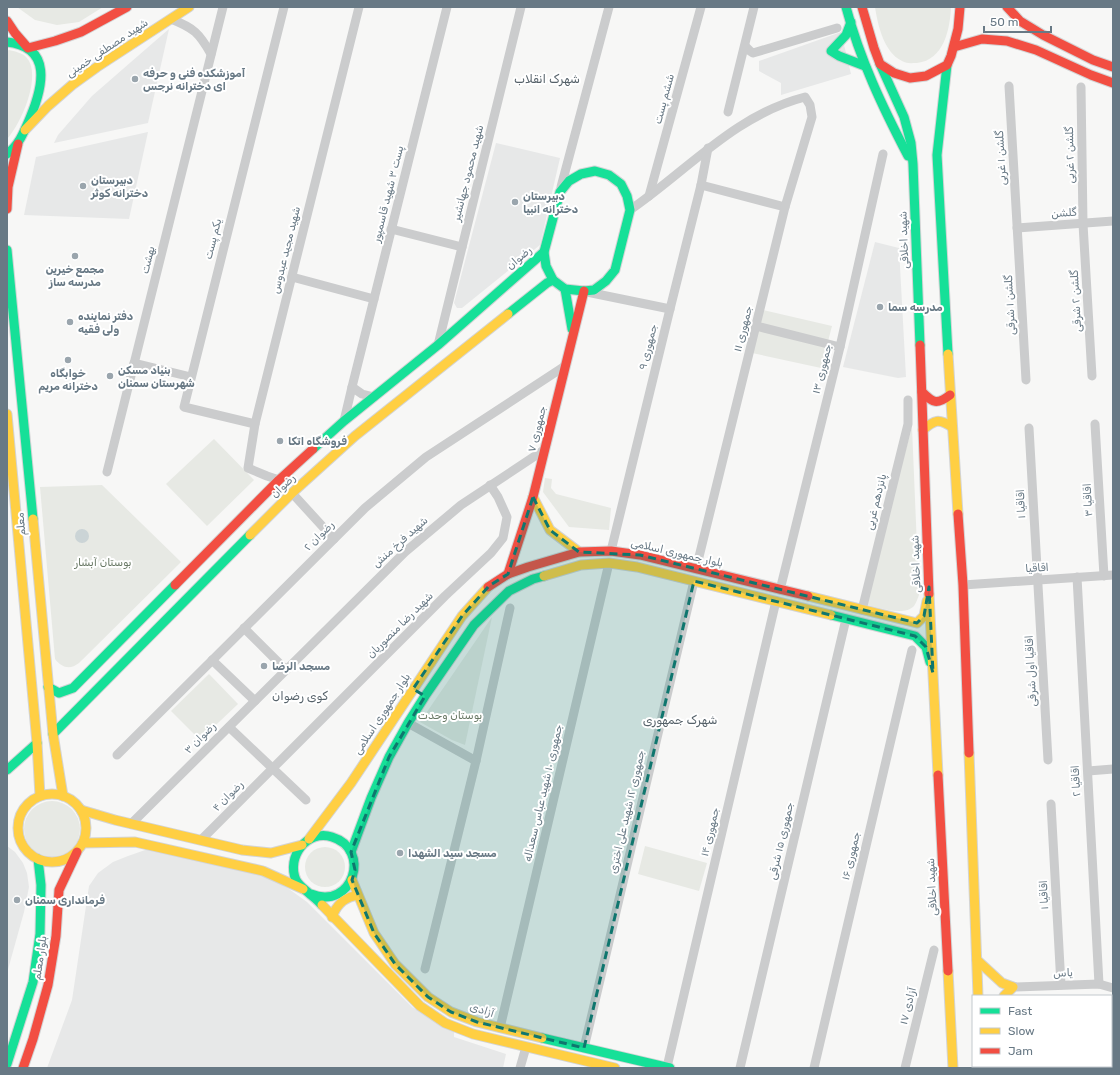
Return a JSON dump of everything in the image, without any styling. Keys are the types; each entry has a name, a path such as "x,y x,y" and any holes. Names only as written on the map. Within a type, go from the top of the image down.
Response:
{"street":[{"name":"شهید مصطفی خمینی","path":"28,48 81,32 127,7"},
{"name":"شهید مصطفی خمینی","path":"25,130 48,106 72,85 189,7"},
{"name":"بهشت","path":"107,472 223,7"},
{"name":"یکم پست","path":"255,424 184,407 284,7"},
{"name":"شهید مجید عبدوس","path":"279,480 248,468 255,424 359,7"},
{"name":"پست ۳ شهید قاسمپور","path":"344,421 447,7"},
{"name":"شهید محمود جهانشیر","path":"438,345 521,7"},
{"path":"609,7 544,252 546,266 553,280 565,289 584,291 670,308"},
{"name":"ششم پست","path":"649,196 701,7"},
{"path":"728,112 754,7"},
{"path":"846,7 865,66 883,107 913,164"},
{"name":"شهید اخلاقی","path":"862,7 880,64 904,117 911,143 913,164 929,587 953,1068"},
{"path":"960,7 958,29 954,47 947,64 937,155 950,395 963,585 978,995"},
{"path":"1007,7 1020,21 1043,35 1093,60 1113,67"},
{"path":"172,19 188,26 202,38 211,54"},
{"path":"7,21 15,33 36,56 40,63 42,74 36,101 25,130 18,143 7,154"},
{"path":"851,22 846,35 831,51 839,56 865,66"},
{"path":"745,46 753,53 837,28"},
{"path":"954,47 982,39 1007,41 1036,50 1091,75 1113,83"},
{"path":"7,42 17,43 28,48"},
{"path":"880,64 894,73 910,78 926,76 947,64"},
{"name":"گلشن ۱ غربی","path":"1009,86 1017,228"},
{"name":"گلشن ۲ غربی","path":"1081,87 1083,224"},
{"name":"جمهوری ۱۱","path":"696,569 785,207 812,117 810,105 805,97 788,102 746,122 708,148"},
{"path":"7,210 8,187 18,143"},
{"path":"630,210 708,148"},
{"name":"جمهوری ۹","path":"611,551 701,185 708,148"},
{"name":"جمهوری ۱۳","path":"780,590 840,347 883,154"},
{"path":"560,192 569,181 581,174 595,171 609,175 620,184 627,196 630,210 615,270 606,281 594,290 584,291"},
{"path":"701,185 785,207"},
{"name":"گلشن","path":"1017,228 1113,222"},
{"name":"گلشن ۲ شرقی","path":"1083,224 1092,376"},
{"name":"گلشن ۱ شرقی","path":"1017,228 1026,380"},
{"path":"391,229 462,247"},
{"name":"معلم","path":"7,250 48,687 53,734 63,796"},
{"name":"رضوان","path":"48,687 59,693 73,688 279,480 344,421 438,345 544,252"},
{"path":"292,277 374,298"},
{"name":"رضوان","path":"53,734 292,493 355,436 547,283 553,280"},
{"path":"565,289 573,333"},
{"name":"جمهوری ۷","path":"508,574 533,497 584,291"},
{"path":"756,326 840,347"},
{"path":"134,363 191,377"},
{"name":"رضوان ۲","path":"117,755 365,508 426,457 565,366"},
{"path":"352,387 362,394 374,397"},
{"path":"922,392 928,399 935,402 943,401 950,395"},
{"name":"پانزدهم غربی","path":"862,610 908,424 908,400"},
{"name":"معلم","path":"7,414 37,743 40,796"},
{"path":"923,430 931,423 939,420 946,422 952,427"},
{"name":"اقاقیا ۳","path":"1095,424 1108,575"},
{"name":"اقاقیا ۱","path":"1029,428 1037,580"},
{"name":"شهید فرخ منش","path":"286,670 405,552 461,504 544,450"},
{"name":"شهید رضا منصوریان","path":"273,768 440,601 491,553 503,538 507,517 498,497 490,485"},
{"path":"292,493 334,539"},
{"path":"533,497 550,530 579,552"},
{"name":"بلوار جمهوری اسلامی","path":"310,839 351,783 462,616 489,586 508,574 579,552 611,551 640,555 917,624"},
{"name":"بلوار جمهوری اسلامی","path":"351,852 371,798 389,757 425,696 474,625 509,592 532,579 581,565 609,563 638,567 915,636"},
{"name":"جمهوری ۱۰ شهید عباس سعداله","path":"500,1028 609,563"},
{"name":"اقاقیا","path":"963,585 1108,575"},
{"name":"اقاقیا ۲","path":"1077,577 1099,984"},
{"name":"اقاقیا اول شرقی","path":"1037,580 1048,760"},
{"name":"جمهوری ۱۲ شهید علی اختری","path":"584,1048 694,581"},
{"path":"929,587 924,616 917,624 920,631 915,636 926,647 933,673"},
{"name":"جمهوری ۱۴","path":"669,1068 776,601"},
{"path":"425,969 476,761 510,608"},
{"name":"جمهوری ۱۵ شرقی","path":"740,1068 846,618"},
{"path":"244,628 286,670"},
{"name":"جمهوری ۱۶","path":"814,1068 912,650"},
{"path":"212,660 255,701"},
{"name":"رضوان ۳","path":"131,824 286,670"},
{"path":"413,689 425,696"},
{"path":"408,723 476,761"},
{"path":"229,726 306,800"},
{"path":"7,770 37,743"},
{"name":"رضوان ۴","path":"200,840 273,768"},
{"path":"1088,771 1113,769"},
{"path":"11,840 38,859 48,862 58,862 68,859 77,852 83,843 86,832 86,820 81,810 73,801 63,796 52,794 40,796 13,816"},
{"path":"25,849 20,840 18,830 19,820 23,810 30,803"},
{"name":"اقاقیا ۱","path":"1051,804 1061,985"},
{"path":"81,810 131,824 242,850 272,852 302,845"},
{"path":"83,843 135,842 263,872 320,897 330,897 339,894 352,880 355,870 354,861 351,852 345,844 328,836 319,836 310,839 302,845 296,853 293,862 297,881 303,889"},
{"name":"بلوار معلم","path":"7,1064 33,982 40,934 50,885 77,852"},
{"name":"بلوار معلم","path":"23,1068 33,1039 48,985 56,936 50,885 38,859"},
{"name":"آزادی","path":"352,880 374,933 395,964 428,997 451,1012 477,1022 500,1028 669,1068"},
{"path":"311,894 420,1006 445,1023 473,1034 526,1047 576,1063 615,1068"},
{"path":"332,916 335,908 349,897 355,896 361,900"},
{"name":"آزادی ۱۷","path":"905,1068 934,950"},
{"path":"977,960 1002,983 1013,987 1005,995"},
{"name":"یاس","path":"1013,987 1099,984 1113,988"},
{"path":"520,1068 526,1047"}],"highlighted area":[{"path":"533,497 550,530 579,552 640,555 917,623 924,616 929,587 933,673 926,647 915,636 694,581 584,1048 477,1022 451,1012 428,997 395,964 374,933 352,880 355,870 351,852 389,757 425,696 413,689 462,616 489,586 508,574"}],"shaded area":[{"name":"آموزشکده فنی و حرفه ای دخترانه نرجس","path":"169,29 148,123 54,143 58,135 92,96"},
{"path":"841,32 851,74 781,95 781,83 759,71 759,61"},
{"name":"دبیرستان دخترانه کوثر","path":"148,132 129,219 24,215 36,157"},
{"name":"دبیرستان دخترانه انبیا","path":"496,143 560,158 540,245 462,308 457,308 454,303"},
{"name":"مدرسه سما","path":"875,242 899,248 906,377 898,378 843,367"},
{"path":"79,529 85,529 89,533 89,539 85,543 79,543 75,539 75,533"},
{"name":"فرمانداری سمنان","path":"7,846 15,852 23,863 27,873 29,887 24,912 7,973"},
{"path":"148,849 260,873 289,889 307,902 412,1007 454,1032 454,1037 506,1054 503,1068 47,1068 72,1000 89,886 98,873 113,862"}],"green space":[{"path":"17,7 103,7 79,22 57,25 35,20"},
{"path":"875,7 951,7 949,25 944,42 934,56 926,61 906,63 902,61 896,57 886,45 880,30"},
{"path":"9,50 20,53 26,57 31,65 32,75 31,86 24,111 13,132 7,139 7,51"},
{"path":"763,310 832,326 821,368 752,353"},
{"path":"912,427 919,595 914,606 904,611 897,611 864,604"},
{"path":"214,439 254,480 207,526 166,484"},
{"path":"545,478 552,479 551,488 556,494 611,508 609,530 569,527 543,492"},
{"name":"بوستان آبشار","path":"102,485 181,562 79,663 72,667 66,667 55,659 40,487"},
{"name":"بوستان وحدت","path":"492,617 465,745 452,740 420,722"},
{"path":"209,674 238,704 200,740 171,711"},
{"path":"52,801 63,803 72,809 78,818 80,829 78,840 72,849 63,855 52,857 41,855 32,849 26,840 24,829 26,818 32,809 41,803"},
{"path":"645,846 707,863 699,891 638,874"},
{"path":"325,847 339,853 345,867 339,881 325,887 311,881 305,867 311,853"}],"traffic: fast":[{"path":"846,7 865,65 908,156"},
{"path":"851,22 846,35 831,51 839,56 865,66"},
{"path":"7,42 22,45 32,52 38,60 41,70 41,82 35,106 18,142 7,154"},
{"path":"880,64 904,117 911,143 920,345"},
{"path":"947,65 937,155 948,354"},
{"path":"595,171 609,175 621,184 627,196 630,210 615,270 606,281 594,290 584,291 565,289 553,280 546,266 544,252 560,192 569,181 581,174 595,171"},
{"path":"7,250 33,519"},
{"path":"313,449 344,421 438,345 544,252"},
{"path":"508,314 547,283 553,280"},
{"path":"565,289 572,329"},
{"path":"53,734 250,535"},
{"path":"351,852 371,798 389,757 425,696 474,625 509,591 533,579 544,576"},
{"path":"48,687 59,693 73,688 175,585"},
{"path":"831,615 915,636 926,647 930,662"},
{"path":"7,770 37,743"},
{"path":"311,894 326,897 338,894 347,887 352,876 354,865 352,853 344,844 332,837 314,837 307,841 296,854 294,862 296,880 301,887 322,905"},
{"path":"7,1064 33,982 40,934 41,885 38,859"},
{"path":"542,1038 670,1068"}],"traffic: slow":[{"path":"25,130 48,106 72,85 189,7"},
{"path":"250,535 292,493 355,436 508,314"},
{"path":"948,354 958,514"},
{"path":"7,414 37,743 40,796"},
{"path":"923,430 930,424 937,421 944,422 952,427"},
{"path":"533,497 550,530 579,552"},
{"path":"33,519 53,734 63,796"},
{"path":"544,576 581,565 609,563 637,567 831,615"},
{"path":"309,839 351,783 462,616 488,587"},
{"path":"929,594 938,775"},
{"path":"808,596 917,623 924,616 927,601"},
{"path":"969,753 978,995"},
{"path":"52,794 65,797 76,804 83,815 86,828 83,841 76,852 65,859 52,862 39,859 28,852 21,841 18,828 21,815 28,804 39,797 52,794"},
{"path":"81,810 115,820 242,850 271,853 302,845"},
{"path":"83,843 135,842 263,871 303,889"},
{"path":"352,880 374,933 395,964 428,997 451,1012 477,1022 542,1038"},
{"path":"332,917 340,904 346,899 354,896"},
{"path":"322,905 420,1006 445,1023 473,1034 615,1068"},
{"path":"977,960 1002,983 1013,987 1005,995"},
{"path":"948,971 953,1068"}],"traffic: jam":[{"path":"7,21 28,48 81,32 127,7"},
{"path":"862,7 880,64 894,73 910,78 926,76 947,65 958,29 960,7"},
{"path":"1007,7 1020,21 1043,35 1093,60 1113,67"},
{"path":"954,47 982,39 1007,41 1036,50 1091,75 1113,83"},
{"path":"7,209 8,187 18,144"},
{"path":"508,574 533,497 584,291"},
{"path":"920,345 929,594"},
{"path":"922,392 929,399 935,401 942,400 950,395"},
{"path":"175,585 279,480 313,449"},
{"path":"958,514 963,585 969,753"},
{"path":"488,587 508,574 579,552 611,551 640,555 808,596"},
{"path":"938,775 948,971"},
{"path":"23,1068 33,1039 48,985 56,936 59,890 77,852"}],"place":[{"name":"آموزشکده فنی و حرفه ای دخترانه نرجس","path":"135,79"},
{"name":"دبیرستان دخترانه کوثر","path":"83,186"},
{"name":"دبیرستان دخترانه انبیا","path":"515,202"},
{"name":"مجمع خیرین مدرسه ساز","path":"75,256"},
{"name":"مدرسه سما","path":"880,307"},
{"name":"دفتر نماینده ولی فقیه","path":"70,322"},
{"name":"خوابگاه دخترانه مریم","path":"68,360"},
{"name":"بنیاد مسکن شهرستان سمنان","path":"110,376"},
{"name":"فروشگاه اتکا","path":"280,441"},
{"name":"مسجد الرضا","path":"264,666"},
{"name":"مسجد سید الشهدا","path":"400,853"},
{"name":"فرمانداری سمنان","path":"17,900"}],"district":[{"name":"شهرک انقلاب","path":"547,79"},
{"name":"کوی رضوان","path":"300,696"},
{"name":"شهرک جمهوری","path":"680,720"}]}
